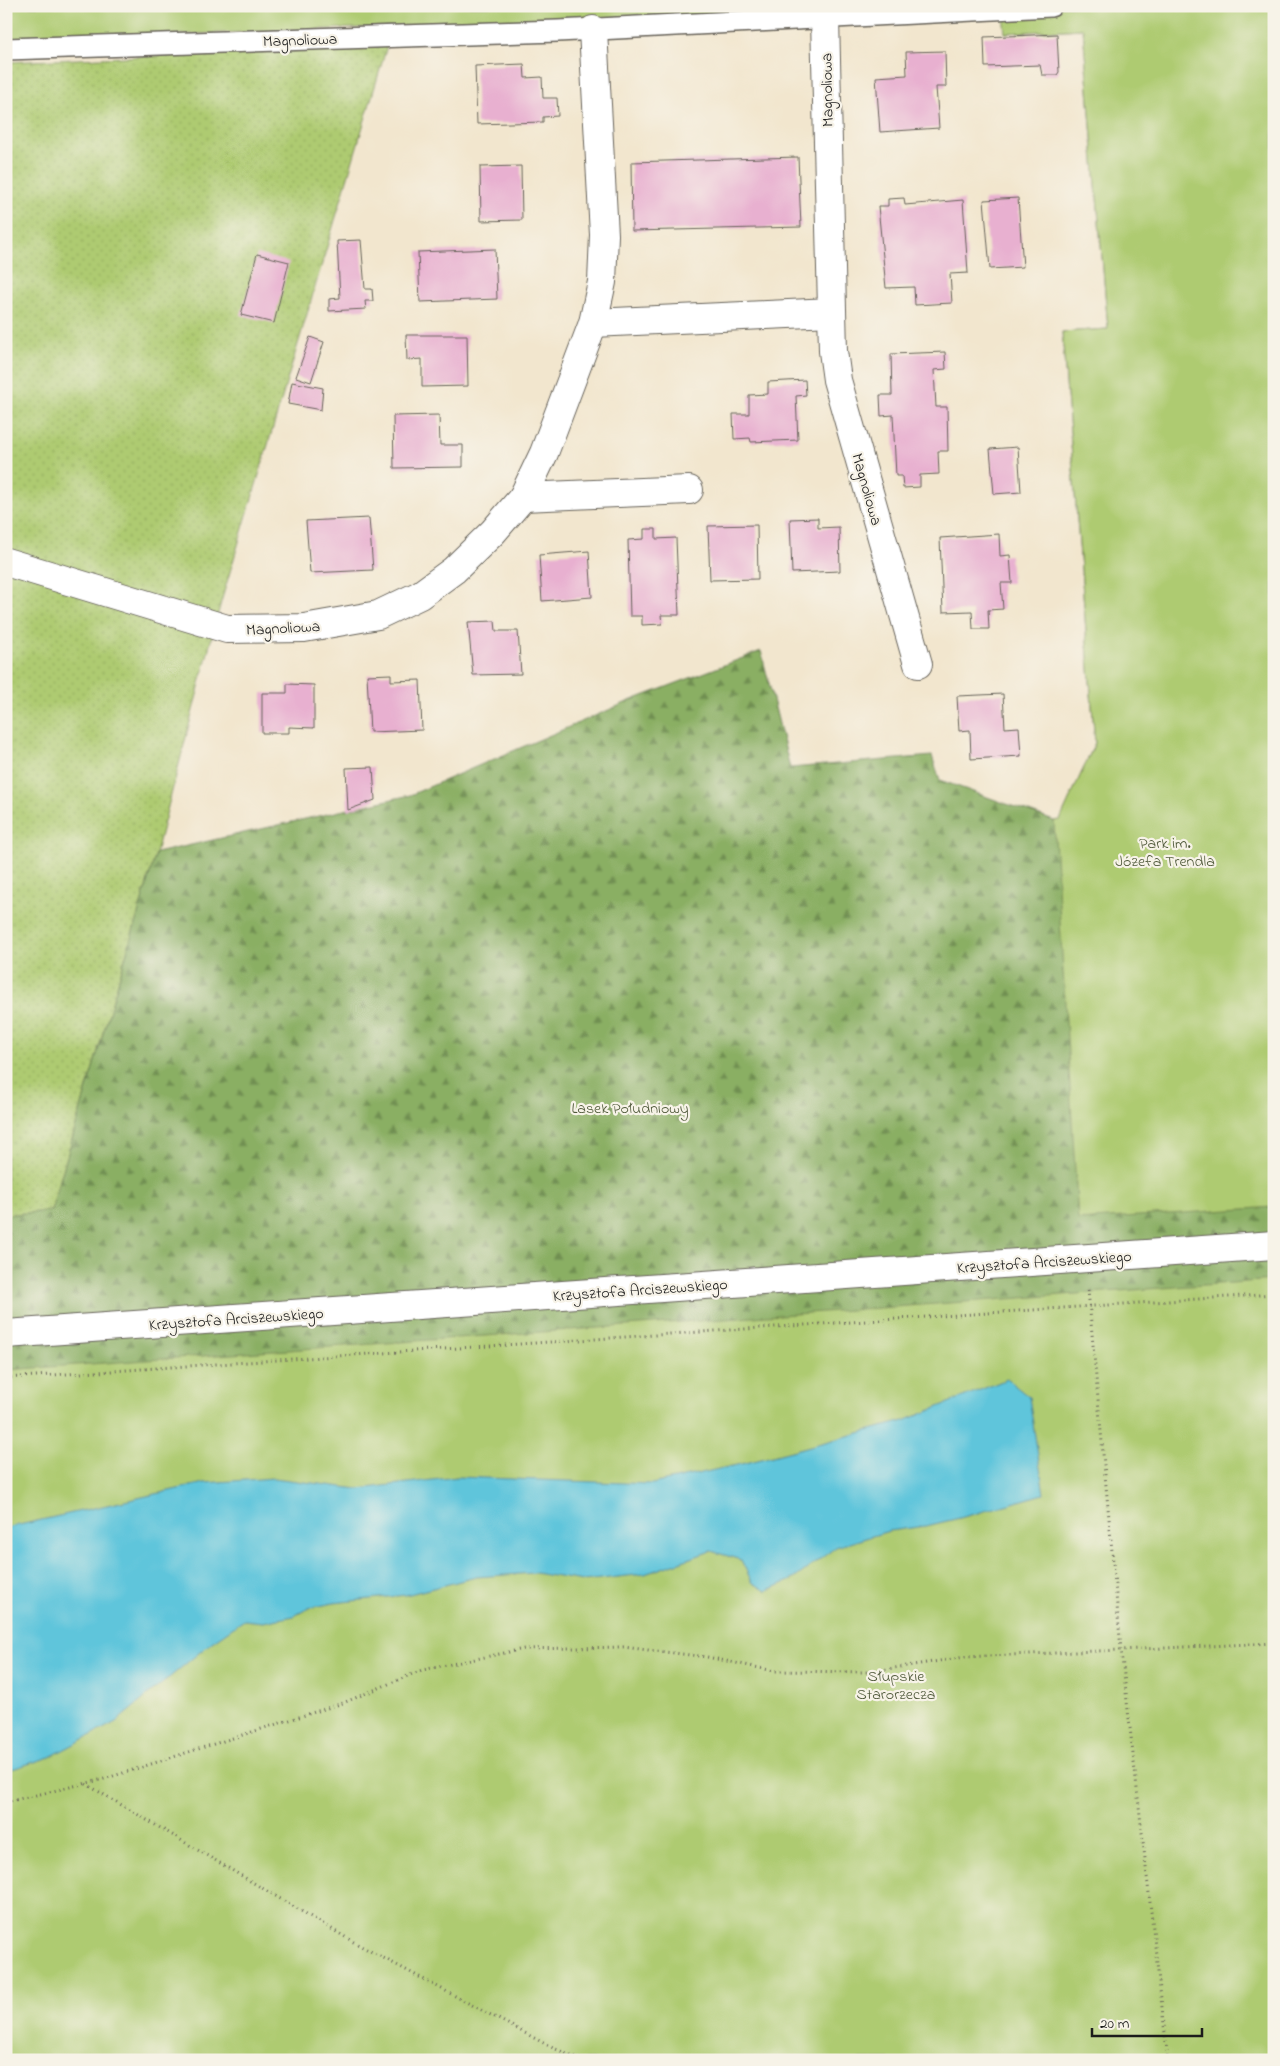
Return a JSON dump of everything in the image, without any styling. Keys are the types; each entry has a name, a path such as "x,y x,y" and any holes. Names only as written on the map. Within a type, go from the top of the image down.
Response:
{"street":[{"name":"Magnoliowa","path":"824,18 832,350 837,380 918,664"},
{"name":"Magnoliowa","path":"6,562 227,629 275,630 319,626 378,615 420,595 454,570 493,532 523,496 544,453 593,323 602,282 604,235 593,30"},
{"path":"593,323 831,312"},
{"path":"523,496 689,490"},
{"name":"Krzysztofa Arciszewskiego","path":"6,1334 1274,1245"}],"lane":[{"name":"Magnoliowa","path":"6,49 593,30 1051,6"}],"path":[{"path":"1085,1258 1121,1649 1167,2051 1166,2060"},
{"path":"6,1378 1089,1308 1274,1294"},
{"path":"6,1802 85,1784 343,1703 422,1670 524,1650 623,1647 707,1657 774,1671 868,1672 965,1657 1274,1643"},
{"path":"85,1784 356,1944 554,2048 583,2060"}],"green space":[{"path":"6,6 948,6 6,41"},
{"name":"Park im. Józefa Trendla","path":"1002,6 1274,6 1274,1207 1078,1220 1054,821 1060,820 1095,743 1062,332 1108,329 1083,29 1005,33"},
{"name":"Lasek Południowy","path":"1274,6 1274,2060 6,2060 6,1215 51,1211 156,853 410,795 632,700 761,651 790,768 932,756 940,780 1054,821 1060,821 1095,743 1062,332 1108,329 1083,29 1005,33"},
{"path":"387,46 221,602 156,853 51,1211 6,1215 6,62"},
{"name":"Słupskie Starorzecza","path":"1274,1280 1274,2060 6,2060 6,1370"}],"water":[{"path":"1007,1379 1029,1397 1044,1494 960,1518 926,1526 889,1531 836,1547 794,1579 766,1591 752,1582 741,1560 711,1551 645,1574 583,1581 535,1573 476,1577 406,1595 334,1603 309,1608 294,1616 263,1622 244,1620 212,1642 116,1722 50,1757 6,1771 6,1528 204,1483 274,1478 358,1489 457,1477 652,1484 750,1462 904,1421"}],"building":[{"path":"1057,34 1059,72 1057,75 1042,75 1040,65 985,67 984,37"},
{"path":"945,51 946,87 936,87 939,128 880,132 876,77 907,75 906,52"},
{"path":"524,64 525,78 542,77 543,98 557,98 558,116 543,117 543,122 477,124 475,66"},
{"path":"798,157 801,227 632,231 631,162"},
{"path":"521,166 522,220 481,221 480,167"},
{"path":"904,198 905,205 963,200 968,273 950,274 952,303 915,305 914,287 886,288 878,206 888,206 888,199"},
{"path":"1018,198 1023,267 990,269 984,200"},
{"path":"361,240 365,289 372,289 373,301 365,301 366,309 329,311 329,299 340,298 337,241"},
{"path":"495,249 497,299 420,302 418,252"},
{"path":"257,254 289,262 274,323 241,315"},
{"path":"406,335 467,335 468,386 422,387 422,359 407,360"},
{"path":"310,337 324,342 311,382 296,377"},
{"path":"945,352 946,369 934,370 936,407 947,407 948,451 938,451 939,474 920,475 920,487 903,488 902,476 896,476 893,415 881,416 880,395 892,395 891,354"},
{"path":"805,380 806,395 796,396 798,440 751,442 750,438 734,439 733,414 749,414 749,395 768,394 768,382"},
{"path":"292,382 323,388 321,410 288,404"},
{"path":"439,415 440,445 463,445 463,467 394,468 393,416"},
{"path":"1018,447 1021,492 994,494 990,449"},
{"path":"369,518 373,570 310,573 306,521"},
{"path":"818,518 818,528 839,527 840,571 792,573 790,519"},
{"path":"757,525 758,579 710,580 708,526"},
{"path":"644,529 656,529 656,539 676,538 679,615 661,615 662,624 642,625 642,616 630,616 628,540 644,539"},
{"path":"999,534 1000,556 1010,555 1012,583 1001,583 1003,609 988,610 989,629 973,629 972,611 943,612 940,538"},
{"path":"589,551 592,597 542,601 539,555"},
{"path":"495,621 496,631 518,631 521,674 473,675 468,622"},
{"path":"391,674 391,681 420,680 422,730 370,732 367,675"},
{"path":"287,684 314,685 314,728 289,727 289,733 262,733 262,693 287,693"},
{"path":"1003,694 1005,728 1019,727 1021,756 971,759 970,730 959,731 957,696"},
{"path":"373,767 375,800 348,810 346,768"}]}
